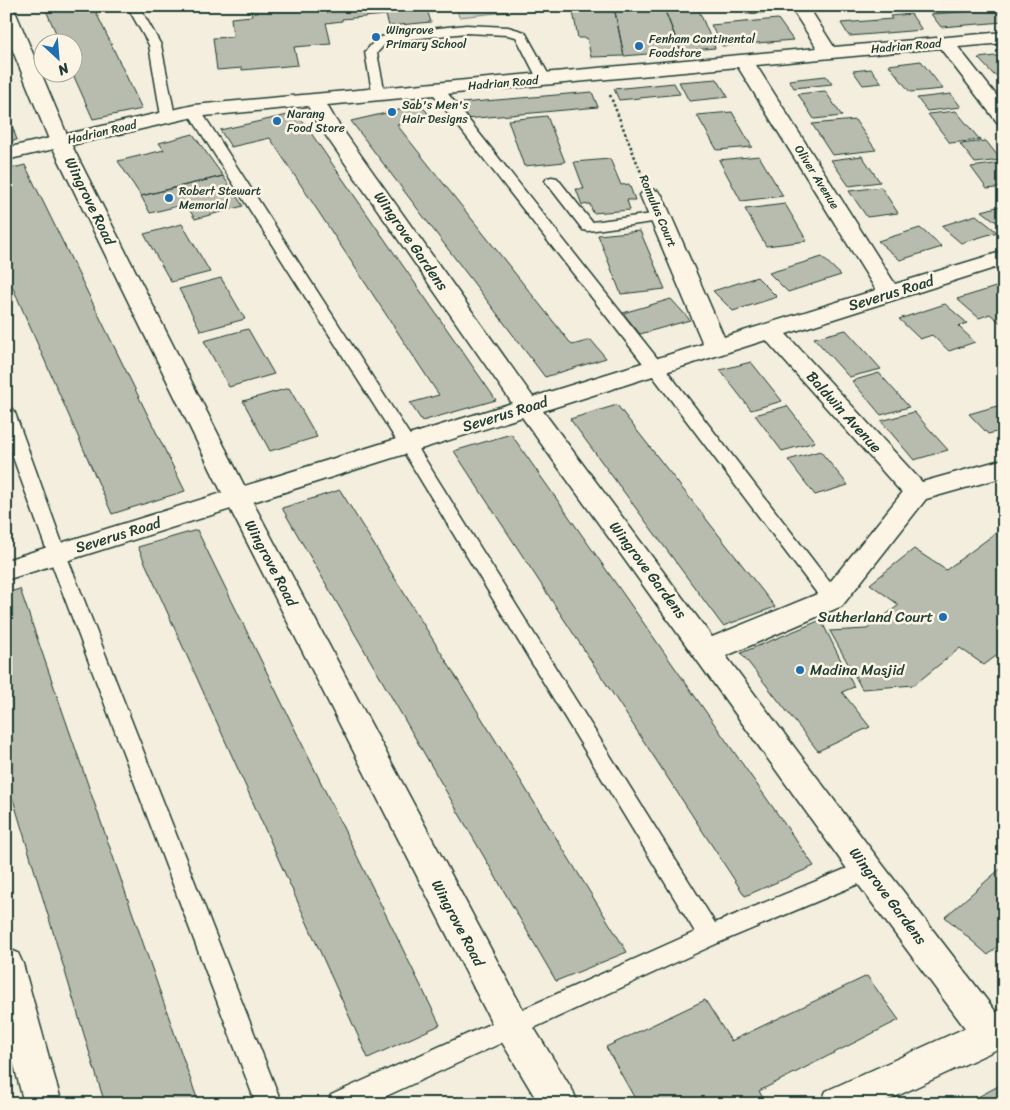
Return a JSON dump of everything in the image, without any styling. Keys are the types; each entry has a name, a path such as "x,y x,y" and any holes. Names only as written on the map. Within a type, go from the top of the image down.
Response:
{"street":[{"path":"799,6 829,53"},
{"name":"Wingrove Road","path":"6,11 60,142 237,498 513,1027 560,1104"},
{"name":"Hadrian Road","path":"6,154 194,111 1004,37"},
{"path":"945,43 1004,118"},
{"name":"Oliver Avenue","path":"744,61 890,294"},
{"name":"Wingrove Gardens","path":"314,99 326,120 527,407 867,870 997,1030"},
{"name":"Romulus Court","path":"651,195 717,348"},
{"name":"Severus Road","path":"6,570 1004,258"},
{"name":"Baldwin Avenue","path":"770,331 917,493"},
{"path":"708,651 832,599 917,493 1000,473"},
{"path":"6,964 43,1104"},
{"path":"839,1104 997,1030"}],"lane":[{"path":"133,6 156,46 168,116"},
{"path":"378,94 371,52 381,41 402,36 466,29 508,32 521,35 544,79"},
{"path":"436,88 655,367 832,599"},
{"path":"194,111 407,444 710,936"},
{"path":"552,181 588,227 660,217"},
{"path":"6,413 57,554 269,1104"},
{"path":"340,1104 710,936 867,870"}],"path":[{"name":"Romulus Court","path":"601,74 651,195"}],"shaded area":[{"path":"456,6 504,6 507,12 459,17"}],"building":[{"path":"44,6 93,6 142,109 93,119 76,82 82,82 82,32 56,32"},
{"path":"250,6 417,6 418,8 426,7 431,22 389,26 386,15 342,19 342,21 326,23 331,44 294,47 298,65 242,70 242,68 217,70 213,38 233,37 231,18 252,16"},
{"path":"572,6 614,6 624,56 591,57 587,38 578,38"},
{"path":"663,6 681,51 624,56 614,8"},
{"path":"663,6 697,6 715,48 681,51"},
{"path":"741,6 770,6 774,12 746,14"},
{"path":"1004,9 1004,22 941,27 931,14"},
{"path":"911,14 922,30 849,36 841,23 892,19 890,16"},
{"path":"778,19 793,40 722,46 711,25"},
{"path":"1004,55 1004,74 994,75 978,58"},
{"path":"921,61 943,89 910,92 889,65"},
{"path":"871,69 882,83 863,85 853,71"},
{"path":"826,76 832,84 794,88 789,80"},
{"path":"717,79 728,97 689,101 679,82"},
{"path":"674,83 680,94 619,100 614,89"},
{"path":"825,91 842,116 814,119 798,94"},
{"path":"592,92 598,107 466,119 461,103"},
{"path":"951,94 961,107 927,111 917,98"},
{"path":"421,105 431,117 397,125 572,345 591,340 606,358 545,377 351,121"},
{"path":"6,108 17,140 6,142"},
{"path":"956,111 980,140 950,143 928,114"},
{"path":"732,112 752,147 717,150 697,115"},
{"path":"297,113 496,400 422,421 410,403 439,395 270,138 231,147 220,130"},
{"path":"547,116 565,162 524,166 508,120"},
{"path":"855,120 876,150 832,155 812,124"},
{"path":"193,134 223,176 141,196 118,161 164,150 159,143"},
{"path":"986,141 1001,160 975,163 960,144"},
{"path":"759,156 783,196 741,201 719,160"},
{"path":"862,156 880,182 849,186 831,160"},
{"path":"610,159 621,185 629,184 635,200 627,200 630,210 593,213 590,204 582,205 576,189 584,189 574,162"},
{"path":"1001,163 1004,167 1004,187 987,189 971,167"},
{"path":"25,165 185,491 112,514 6,272 6,170"},
{"path":"223,176 243,206 195,219 186,204 150,213 141,196"},
{"path":"881,187 898,213 867,217 849,191"},
{"path":"785,204 807,241 766,246 745,209"},
{"path":"1004,205 1004,228 982,211"},
{"path":"976,215 997,232 961,243 941,226"},
{"path":"182,224 210,272 171,282 144,234"},
{"path":"920,228 942,247 900,260 878,241"},
{"path":"640,231 665,289 621,294 598,235"},
{"path":"822,257 841,275 788,292 769,273"},
{"path":"757,277 777,297 733,311 713,291"},
{"path":"221,278 245,319 201,331 179,289"},
{"path":"1002,285 1004,326 990,314 979,318 957,299"},
{"path":"671,299 690,320 640,334 623,313"},
{"path":"945,304 967,323 958,326 975,342 949,351 932,335 920,339 899,319"},
{"path":"248,329 274,374 229,387 204,341"},
{"path":"846,330 881,369 849,377 814,338"},
{"path":"751,362 782,401 751,410 720,370"},
{"path":"879,373 909,407 881,415 852,381"},
{"path":"289,388 317,437 270,451 243,401"},
{"path":"1004,404 1004,430 988,434 969,414"},
{"path":"617,405 775,607 723,626 570,419"},
{"path":"787,406 815,442 782,451 755,415"},
{"path":"914,412 948,450 914,460 881,421"},
{"path":"511,434 814,866 745,896 454,451"},
{"path":"820,451 848,485 815,495 788,460"},
{"path":"340,490 627,952 556,981 282,508"},
{"name":"Sutherland Court","path":"1004,527 1004,650 984,665 960,648 914,685 862,689 830,631 867,629 899,605 870,584 914,549 946,570"},
{"path":"197,530 440,1025 368,1058 138,547"},
{"path":"20,589 199,1104 105,1104 6,776 6,593"},
{"name":"Madina Masjid","path":"821,620 854,687 842,692 870,727 818,751 741,653"},
{"path":"1000,869 1004,872 1004,941 988,955 945,917"},
{"path":"867,976 899,1020 759,1091 764,1100 756,1104 638,1104 606,1047 705,1000 731,1041"},
{"path":"1004,1083 1004,1104 965,1104"}],"place":[{"name":"Wingrove Primary School","path":"376,37"},
{"name":"Fenham Continental Foodstore","path":"639,46"},
{"name":"Sab's Men's Hair Designs","path":"392,112"},
{"name":"Narang Food Store","path":"277,121"},
{"name":"Robert Stewart Memorial","path":"169,198"},
{"name":"Sutherland Court","path":"943,617"},
{"name":"Madina Masjid","path":"800,670"}]}
